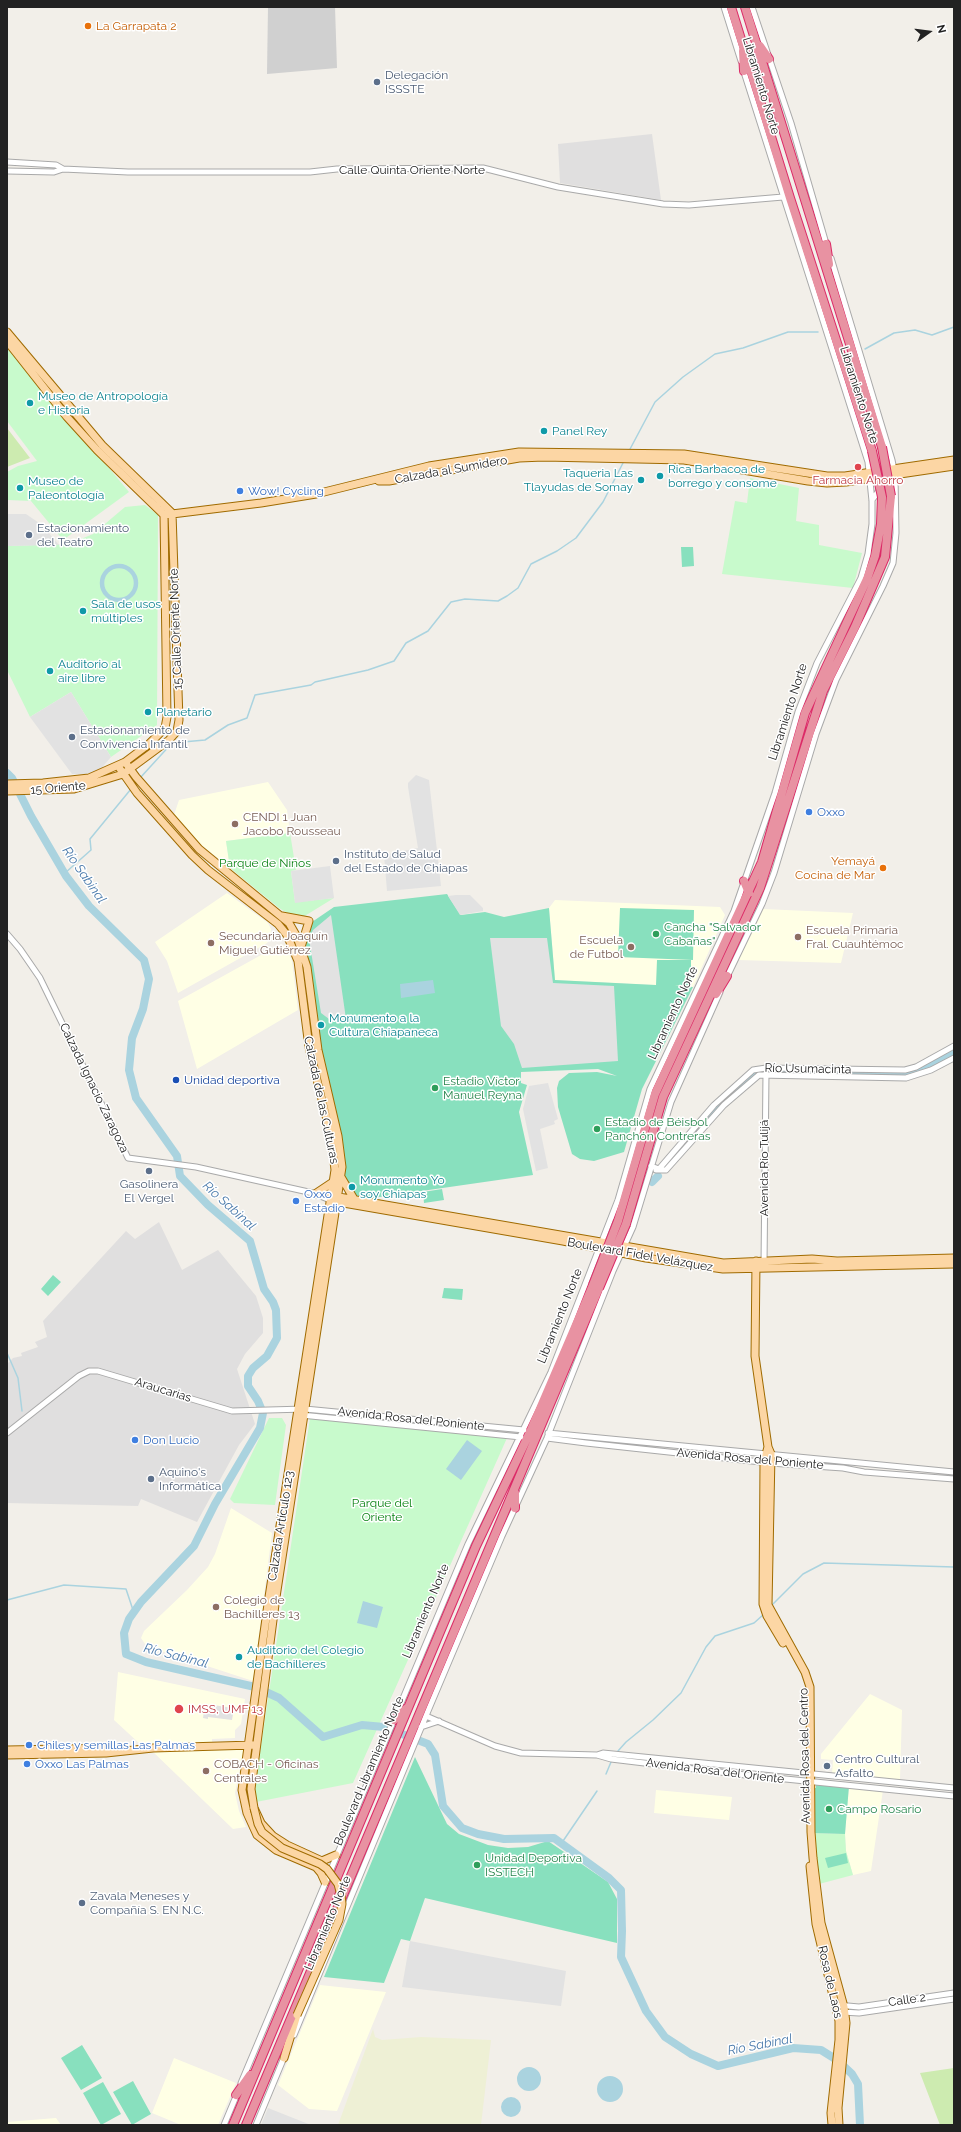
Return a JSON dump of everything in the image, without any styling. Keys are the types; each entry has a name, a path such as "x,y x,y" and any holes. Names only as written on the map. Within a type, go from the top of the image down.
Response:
{"highway":[{"name":"Libramiento Norte","path":"614,1221 655,1094 762,862 792,757 815,687 867,579 875,556 881,524 882,497 872,451 822,300 731,7"},
{"name":"Libramiento Norte","path":"596,1287 630,1226 663,1097 760,888 823,691 855,627 885,557 892,496 884,444 834,294 745,7"},
{"path":"755,38 769,59"},
{"path":"744,45 744,71"},
{"path":"826,244 834,294"},
{"path":"811,284 822,300"},
{"path":"801,781 802,755"},
{"path":"783,765 792,757"},
{"path":"744,881 748,893"},
{"path":"716,951 728,937"},
{"path":"700,1016 727,976"},
{"path":"596,1287 614,1221"},
{"name":"Boulevard Libramiento Norte","path":"233,2125 485,1526 528,1429 596,1287"},
{"name":"Boulevard Libramiento Norte","path":"246,2125 401,1760 409,1752 515,1489 545,1434 596,1287"},
{"path":"515,1489 515,1508"},
{"path":"480,1517 485,1526"},
{"path":"393,1721 409,1706"},
{"path":"236,2095 261,2059"}],"main road":[{"path":"7,332 99,447 164,515"},
{"path":"7,341 67,417 172,514"},
{"name":"Calzada al Sumidero","path":"164,515 261,504 377,480 389,481 481,461 519,458 544,454 635,455 692,458 808,481 846,482 871,476"},
{"path":"871,476 954,460"},
{"path":"894,472 954,466"},
{"name":"15 Calle Oriente Norte","path":"130,769 169,740 177,731 179,720 172,514"},
{"name":"15 Calle Oriente Norte","path":"125,762 160,734 165,728 167,717 164,515"},
{"name":"Calzada de las Culturas","path":"125,762 136,777 199,849 280,915 294,930 301,947 312,995 318,1050 342,1156 340,1175 334,1198"},
{"name":"15 Oriente","path":"34,787 89,778 125,762"},
{"name":"Calzada de las Culturas","path":"118,766 137,793 185,847 208,870 278,924 287,935 292,945 301,974 309,1047 333,1149 335,1170 333,1182 334,1198"},
{"name":"15 Oriente","path":"8,787 74,789 123,774 130,769"},
{"path":"185,847 192,840"},
{"path":"280,915 309,920 301,947"},
{"path":"340,1175 354,1199"},
{"path":"318,1195 333,1182"},
{"name":"Boulevard Fidel Velázquez","path":"334,1198 354,1199 622,1250 723,1263 756,1265 954,1258"},
{"name":"Boulevard Fidel Velázquez","path":"334,1198 600,1245"},
{"name":"Calzada Artículo 123","path":"334,1198 259,1698 253,1745 251,1789 254,1808 261,1823 273,1836 287,1845 322,1860 336,1855"},
{"name":"Boulevard Fidel Velázquez","path":"764,1264 954,1264"},
{"name":"Avenida Rosa del Centro","path":"756,1265 755,1356 768,1452 767,1609 801,1676 806,1690 808,1778 818,1924"},
{"path":"7,1750 105,1747 128,1749 253,1745"},
{"name":"Calzada Artículo 123","path":"253,1745 242,1796 246,1813 257,1835 276,1850 316,1867 322,1873 325,1882"},
{"path":"7,1755 106,1753 128,1749"},
{"path":"254,1808 258,1824 262,1832 282,1848 320,1864 327,1869 334,1878 341,1895 342,1904 339,1920 297,2015 284,2058"},
{"name":"Rosa de Laos","path":"818,1924 841,2009 842,2040 838,2078"},
{"path":"832,2125 831,2113 838,2078"},
{"path":"838,2078 839,2125"}],"street":[{"name":"Libramiento Norte","path":"224,2125 419,1657 480,1517 520,1437 528,1429 600,1245 614,1221 618,1200 650,1089 734,911 783,765 798,712 817,663 861,578 868,554 872,524 872,501 871,476 864,448 783,197 724,7"},
{"path":"614,1221 611,1228 617,1234 627,1234 651,1168 679,1082 727,976 762,904 780,854 801,781 836,680 893,563 896,533 894,472 884,444 795,138 752,7"},
{"name":"Calle Quinta Oriente Norte","path":"7,162 56,165 62,169"},
{"name":"Calle Quinta Oriente Norte","path":"7,171 54,172 62,169 128,172 310,172 337,169 484,168 558,187 663,204 689,205 783,197"},
{"path":"864,448 871,453 880,452 886,445 884,444"},
{"path":"872,501 878,490 886,489 891,492 896,506"},
{"name":"Calzada Ignacio Zaragoza","path":"7,934 20,949 40,978 128,1158 190,1167 334,1198"},
{"name":"Río Usumacinta","path":"651,1168 659,1169 714,1105 753,1070 766,1068 905,1070 916,1067 954,1046"},
{"name":"Río Usumacinta","path":"651,1168 663,1172 666,1170 754,1077 766,1075 906,1078 931,1070 954,1058"},
{"name":"Avenida Río Tulijá","path":"764,1264 766,1068"},
{"path":"418,1728 426,1716 515,1508 622,1250 630,1226"},
{"path":"594,1263 599,1259 606,1259 611,1263 613,1271"},
{"name":"Araucarias","path":"7,1433 79,1376 89,1371 98,1371 232,1411 301,1412"},
{"name":"Avenida Rosa del Poniente","path":"301,1412 528,1429"},
{"name":"Avenida Rosa del Poniente","path":"301,1412 520,1437"},
{"name":"Avenida Rosa del Poniente","path":"545,1434 768,1452 954,1472"},
{"name":"Avenida Rosa del Poniente","path":"545,1434 586,1444 844,1468 864,1472 954,1479"},
{"name":"Avenida Rosa del Oriente","path":"426,1716 495,1746 522,1753 597,1755 603,1753 654,1758 954,1796"},
{"path":"418,1728 439,1721"},
{"name":"Libramiento Norte","path":"256,2125 409,1752"},
{"name":"Avenida Rosa del Oriente","path":"808,1778 954,1788"},
{"name":"Calle 2","path":"859,2010 954,1993"},
{"name":"Calle 2","path":"859,2010 954,1999"},
{"path":"841,2009 859,2010"}],"shaded area":[{"path":"268,7 335,7 337,68 267,74"},
{"path":"652,134 661,200 560,183 558,144"},
{"name":"Estacionamiento del Teatro","path":"7,514 26,514 42,525 59,545 7,546"},
{"name":"Estacionamiento de Convivencia Infantil","path":"71,692 111,757 99,771 85,774 72,774 30,717"},
{"path":"416,775 429,780 441,886 387,891 384,855 418,848 408,787 408,783"},
{"name":"CENDI 1 Juan Jacobo Rousseau","path":"268,782 287,810 290,833 226,841 230,868 199,843 174,815 179,800"},
{"path":"330,866 334,898 295,903 291,871"},
{"name":"Secundaria Joaquín Miguel Gutiérrez","path":"227,893 268,923 271,929 270,939 267,943 178,993 167,961 155,942"},
{"path":"470,895 483,908 483,911 460,915 448,896"},
{"name":"Escuela de Futbol","path":"555,900 720,907 725,915 693,987 555,980 549,908"},
{"name":"Escuela Primaria Fral. Cuauhtémoc","path":"763,909 853,913 841,963 738,960"},
{"path":"331,915 346,1019 333,1022 321,1013 309,939 313,930"},
{"path":"490,938 547,938 553,983 614,986 618,1061 522,1068 514,1044 501,1026"},
{"path":"281,944 286,947 292,961 298,1010 197,1069 178,1001"},
{"path":"548,1083 558,1119 554,1121 555,1124 540,1129 548,1168 536,1171 523,1109 529,1086"},
{"path":"159,1222 182,1270 218,1250 256,1296 263,1318 263,1333 245,1354 237,1369 255,1424 239,1445 197,1522 141,1499 138,1506 7,1503 7,1364 13,1358 22,1356 21,1353 38,1347 35,1342 47,1337 43,1321 126,1231 135,1239"},
{"name":"Colegio de Bachilleres 13","path":"231,1508 272,1533 253,1681 152,1648 145,1644 141,1638 144,1631 187,1590 208,1567 215,1554"},
{"name":"IMSS, UMF 13","path":"118,1672 245,1699 241,1724 235,1730 235,1738 212,1739 212,1744 140,1744 114,1720"},
{"path":"870,1694 902,1710 900,1780 832,1774 833,1760 821,1759 821,1754"},
{"path":"205,1704 234,1708 232,1720 208,1717 208,1719 203,1718"},
{"name":"COBACH - Oficinas Centrales","path":"150,1749 244,1749 235,1793 239,1811 246,1827 233,1829"},
{"path":"849,1786 883,1790 871,1871 853,1875 846,1851 845,1834"},
{"path":"656,1790 732,1797 729,1820 654,1813"},
{"path":"410,1941 566,1971 561,2006 402,1987"},
{"path":"320,1985 386,1992 337,2111 309,2109 278,2085"},
{"path":"373,2029 375,2037 382,2040 421,2037 491,2040 481,2125 338,2125"},
{"path":"174,2058 236,2083 218,2125 181,2125 152,2113"},
{"path":"268,2108 311,2125 261,2125"},
{"path":"56,2118 61,2125 7,2125 7,2122"}],"green space":[{"path":"7,346 129,492 63,540 31,501 7,500 7,472 18,466 37,461 7,421"},
{"path":"7,428 30,458 7,467"},
{"path":"750,478 799,488 796,521 819,525 819,545 862,553 853,588 722,574 735,501 747,503"},
{"path":"145,505 158,515 157,725 111,757 71,692 30,717 7,670 7,546 69,544 93,534 125,507"},
{"path":"681,547 693,547 694,566 682,567"},
{"name":"Parque de Niños","path":"290,833 296,870 291,871 295,902 334,898 303,917 294,917 279,908 230,868 226,841"},
{"path":"447,894 461,915 485,912 504,917 549,908 555,980 656,985 657,960 691,960 691,985 675,985 693,987 642,1089 624,1152 594,1161 580,1159 572,1154 558,1107 557,1088 559,1081 569,1073 597,1072 617,1076 598,1069 521,1072 521,1083 527,1085 519,1112 533,1175 366,1199 356,1197 343,1176 321,1049 311,972 304,946 312,922 334,907"},
{"name":"Cancha \"Salvador Cabañas\"","path":"620,908 694,910 693,960 618,957"},
{"path":"442,1189 444,1200 424,1203 423,1192"},
{"path":"53,1275 61,1282 48,1296 41,1289"},
{"path":"444,1288 463,1289 462,1300 442,1298"},
{"path":"269,1418 282,1418 286,1425 275,1505 234,1503 230,1499"},
{"name":"Parque del Oriente","path":"310,1418 507,1438 353,1783 256,1802 255,1786"},
{"name":"Unidad Deportiva ISSTECH","path":"415,1757 447,1824 459,1834 488,1845 508,1848 528,1847 548,1841 608,1882 617,1899 617,1943 425,1898 410,1941 401,1939 384,1983 324,1977"},
{"name":"Campo Rosario","path":"816,1783 849,1786 845,1834 812,1833 812,1788 816,1788"},
{"path":"812,1833 845,1834 846,1851 853,1875 819,1884"},
{"path":"846,1853 848,1863 828,1868 825,1858"},
{"path":"82,2045 102,2078 81,2090 61,2058"},
{"path":"954,2068 954,2125 940,2125 920,2073"},
{"path":"133,2081 151,2114 132,2125 113,2092"},
{"path":"103,2082 121,2114 101,2125 83,2093"}],"water":[{"path":"433,980 435,993 401,998 400,984"},
{"path":"467,1440 482,1451 461,1480 446,1469"},
{"path":"363,1601 383,1607 377,1628 357,1623"},
{"path":"529,2067 537,2071 541,2079 537,2087 529,2091 521,2087 517,2079 521,2071"},
{"path":"610,2076 619,2080 623,2089 619,2098 610,2102 601,2098 597,2089 601,2080"},
{"path":"511,2097 518,2100 521,2107 518,2114 511,2117 504,2114 501,2107 504,2100"}],"waterway":[{"path":"865,349 894,333 915,330 932,335 954,327"},
{"path":"629,451 655,402 683,377 715,354 743,348 788,332 818,332"},
{"path":"140,778 172,743 205,740 228,725 247,718 255,695 311,685 315,682 368,670 394,661 406,643 428,631 451,602 465,599 498,601 507,596 518,588 531,564 557,551 576,538 603,502 624,461"},
{"path":"119,566 131,571 136,583 131,595 119,600 107,595 102,583 107,571 119,566"},
{"name":"Río Sabinal","path":"7,773 12,778 31,816 66,876 89,906 144,960 149,979 143,1009 132,1038 129,1070 136,1098 177,1156 180,1176 208,1205 250,1241 264,1289 273,1302 276,1310 277,1338 267,1356 253,1368 248,1376 248,1386 258,1401 263,1413 260,1428 215,1504 194,1546 141,1602 129,1619 124,1633 126,1654 146,1662 255,1687 279,1698 323,1737 362,1725 384,1727 428,1744 435,1755 443,1806 462,1828 478,1834 504,1839 554,1838 609,1878 621,1890 621,1957 646,2011 665,2037 691,2054 718,2066 793,2048 821,2050 837,2060 852,2074 858,2084 860,2125"},
{"path":"65,873 91,850 90,839 131,789"},
{"path":"841,1074 909,1075 954,1054"},
{"path":"770,1071 836,1074"},
{"path":"673,1159 720,1104 755,1074"},
{"path":"652,1182 658,1176"},
{"path":"7,1353 18,1378 22,1411"},
{"path":"772,1605 803,1574 824,1563 954,1567"},
{"path":"7,1600 64,1585 126,1589 134,1613"},
{"path":"618,1751 626,1742 653,1720 681,1693 706,1647 715,1636 754,1623 764,1614"},
{"path":"606,1774 611,1762"},
{"path":"561,1844 597,1791"}],"place":[{"name":"La Garrapata 2","path":"88,26"},
{"name":"Delegación ISSSTE","path":"377,82"},
{"name":"Museo de Antropología e Historia","path":"30,403"},
{"name":"Panel Rey","path":"544,431"},
{"name":"Farmacia Ahorro","path":"858,467"},
{"name":"Rica Barbacoa de borrego y consome","path":"660,476"},
{"name":"Taqueria Las Tlayudas de Somay","path":"641,480"},
{"name":"Museo de Paleontología","path":"20,488"},
{"name":"Wow! Cycling","path":"240,491"},
{"name":"Estacionamiento del Teatro","path":"29,535"},
{"name":"Sala de usos múltiples","path":"83,611"},
{"name":"Auditorio al aire libre","path":"50,671"},
{"name":"Planetario","path":"148,712"},
{"name":"Estacionamiento de Convivencia Infantil","path":"72,737"},
{"name":"Oxxo","path":"809,812"},
{"name":"CENDI 1 Juan Jacobo Rousseau","path":"235,824"},
{"name":"Instituto de Salud del Estado de Chiapas","path":"336,861"},
{"name":"Yemayá Cocina de Mar","path":"883,868"},
{"name":"Cancha \"Salvador Cabañas\"","path":"656,934"},
{"name":"Escuela Primaria Fral. Cuauhtémoc","path":"798,937"},
{"name":"Secundaria Joaquín Miguel Gutiérrez","path":"211,943"},
{"name":"Escuela de Futbol","path":"631,947"},
{"name":"Monumento a la Cultura Chiapaneca","path":"321,1025"},
{"name":"Unidad deportiva","path":"176,1080"},
{"name":"Estadio Víctor Manuel Reyna","path":"435,1088"},
{"name":"Estadio de Béisbol Panchón Contreras","path":"597,1129"},
{"name":"Gasolinera El Vergel","path":"149,1171"},
{"name":"Monumento Yo soy Chiapas","path":"352,1187"},
{"name":"Oxxo Estadio","path":"296,1201"},
{"name":"Don Lucio","path":"135,1440"},
{"name":"Aquino's Informática","path":"151,1479"},
{"name":"Colegio de Bachilleres 13","path":"216,1607"},
{"name":"Auditorio del Colegio de Bachilleres","path":"239,1657"},
{"name":"IMSS, UMF 13","path":"179,1709"},
{"name":"Chiles y semillas Las Palmas","path":"29,1745"},
{"name":"Oxxo Las Palmas","path":"27,1764"},
{"name":"Centro Cultural Asfalto","path":"827,1766"},
{"name":"COBACH - Oficinas Centrales","path":"206,1771"},
{"name":"Campo Rosario","path":"829,1809"},
{"name":"Unidad Deportiva ISSTECH","path":"477,1865"},
{"name":"Zavala Meneses y Compañía S. EN N.C.","path":"82,1903"}]}
